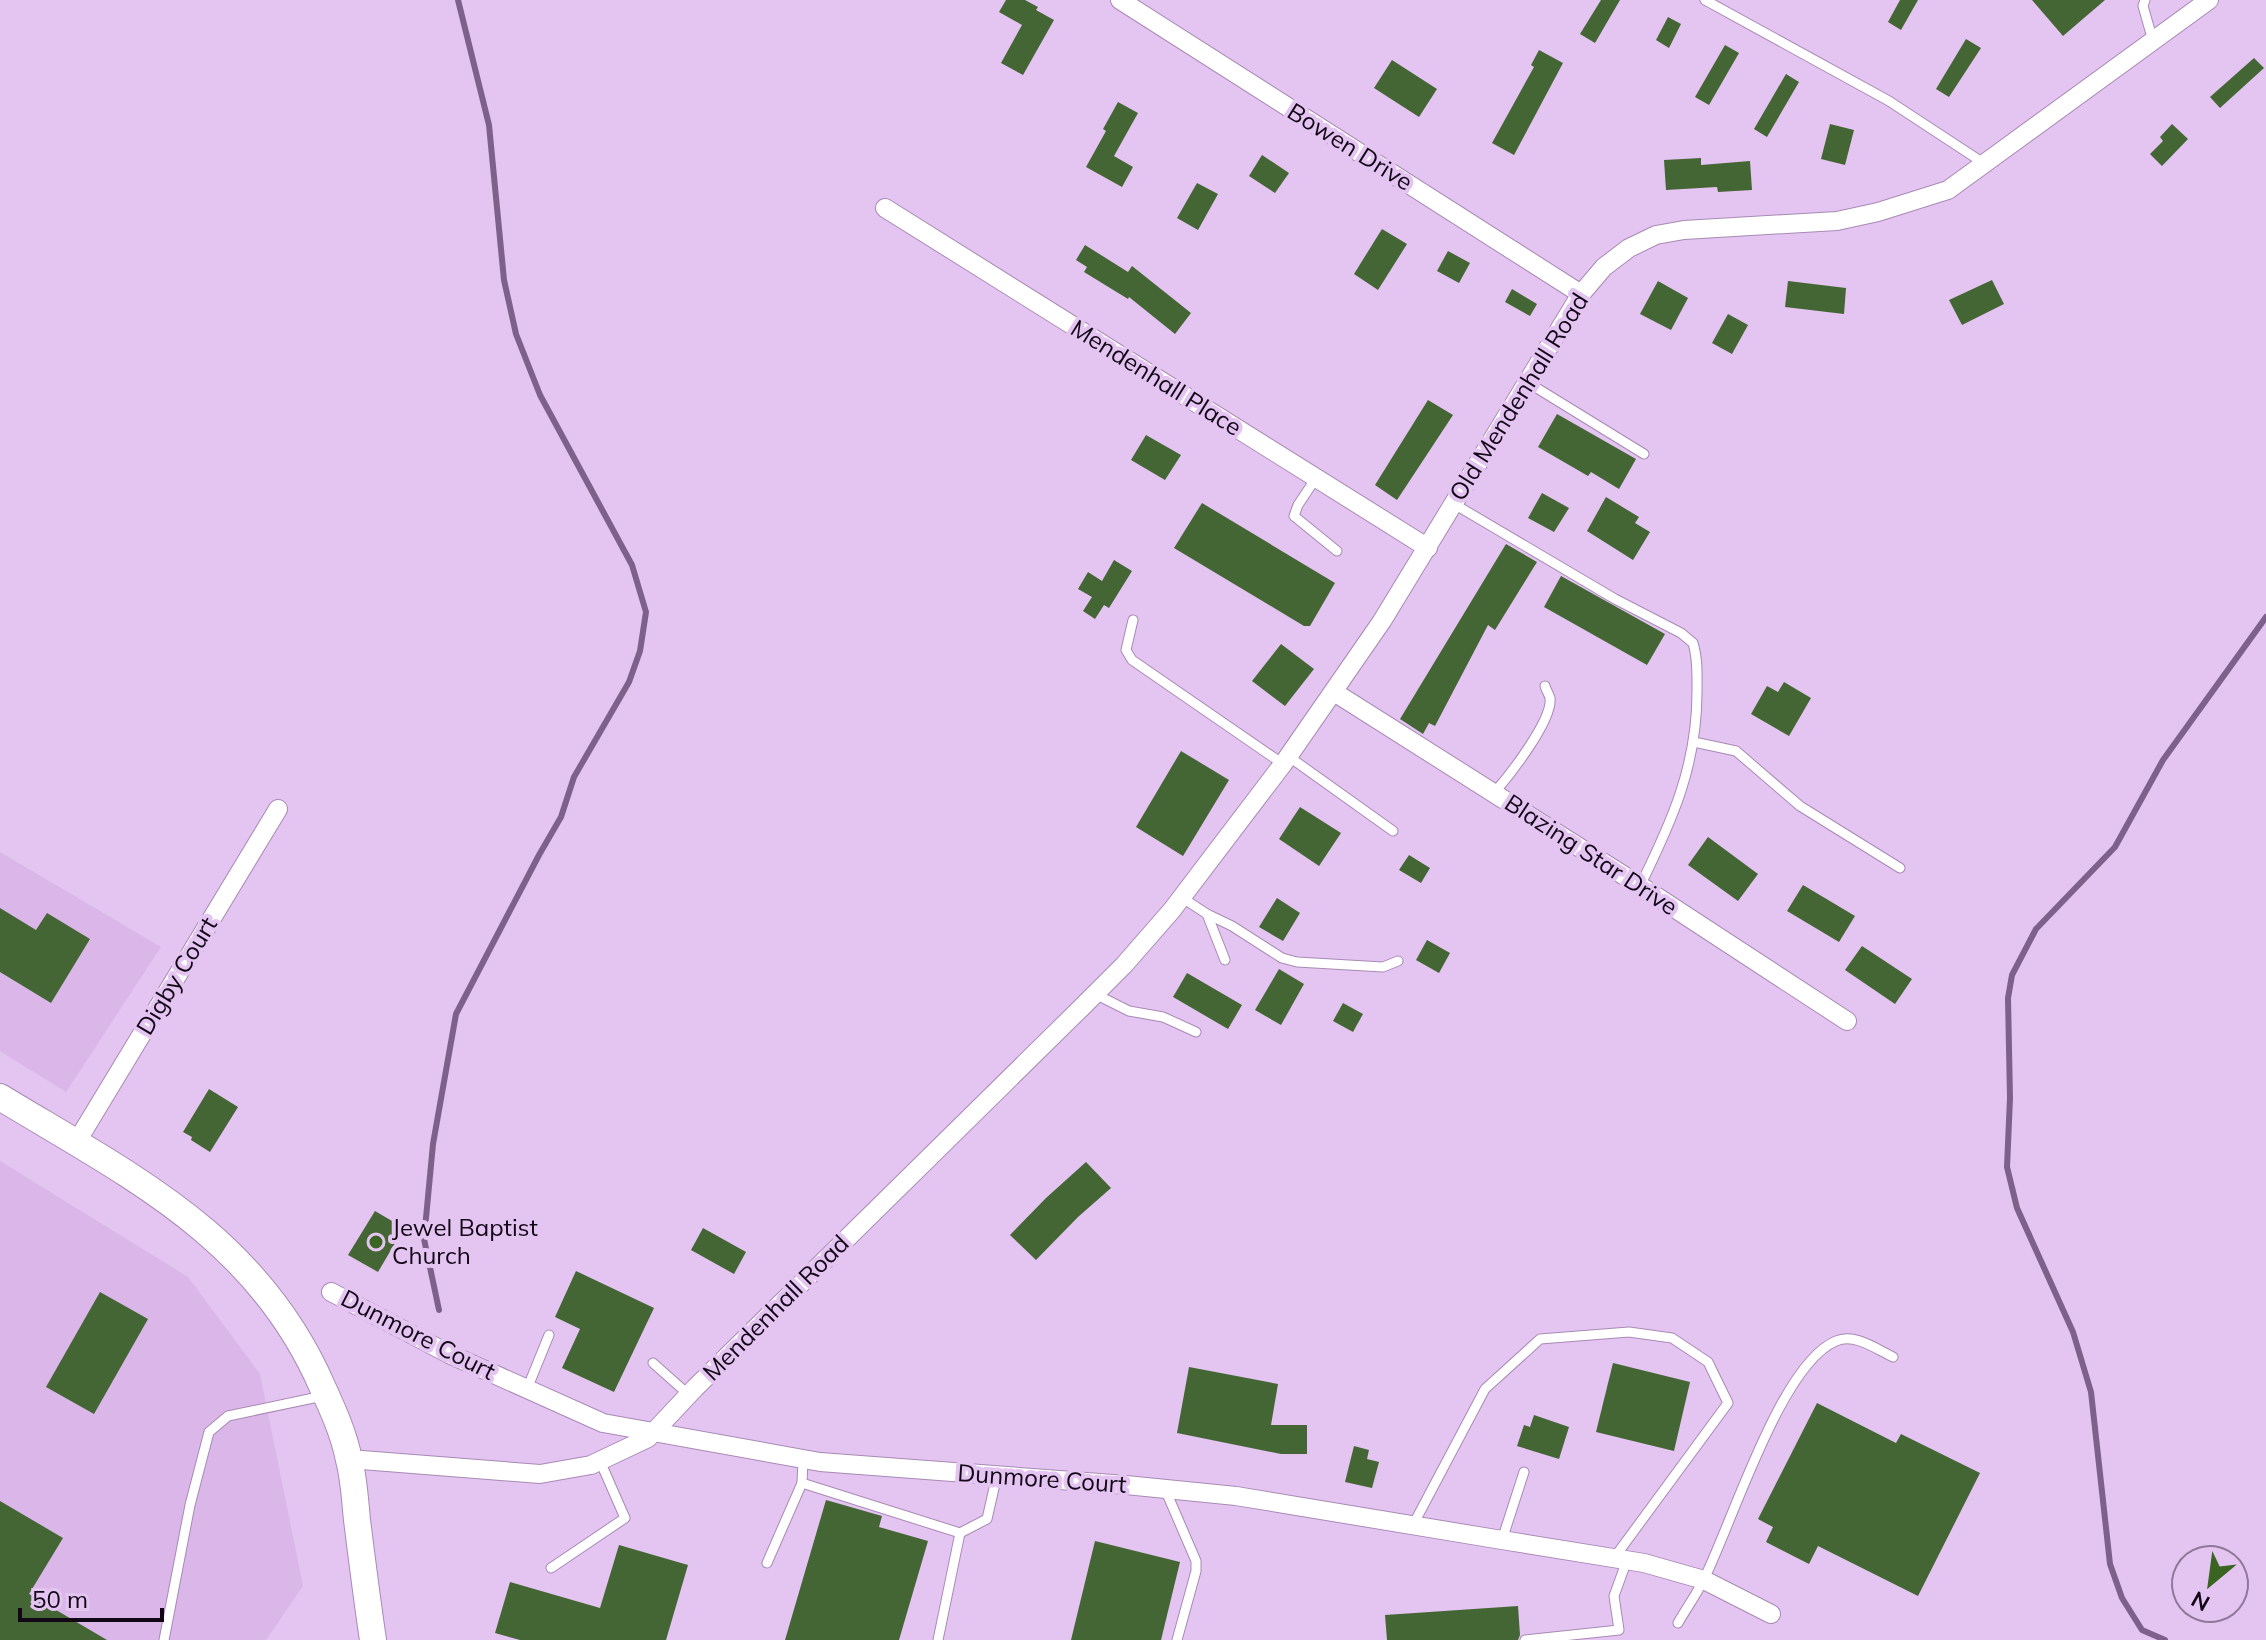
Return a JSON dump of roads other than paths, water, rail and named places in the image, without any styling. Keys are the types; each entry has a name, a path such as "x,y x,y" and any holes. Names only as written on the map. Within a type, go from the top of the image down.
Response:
{"main road":[{"path":"0,1097 197,1222 252,1274 293,1329 326,1395 349,1459 373,1640"}],"street":[{"name":"Bowen Drive","path":"1120,0 1581,294"},
{"name":"Old Mendenhall Road","path":"1124,965 1181,897 1334,692 1428,548 1581,294 1604,267 1629,248 1656,235 1684,230 1837,221 1948,190 2209,0"},
{"name":"Mendenhall Place","path":"885,208 1428,548"},
{"name":"Blazing Star Drive","path":"1334,692 1847,1021"},
{"name":"Digby Court","path":"76,1143 278,809"},
{"name":"Mendenhall Road","path":"349,1459 540,1474 591,1465 648,1438 1124,965"},
{"name":"Dunmore Court","path":"331,1292 449,1354 603,1423 803,1459 1236,1496 1620,1559 1704,1580 1771,1614"}],"lane":[{"path":"1705,0 1889,101 1985,164"},
{"path":"2145,0 2143,6 2153,41"},
{"path":"1527,382 1644,454"},
{"path":"1316,478 1294,516 1337,551"},
{"path":"1454,504 1615,599 1689,638 1696,652 1694,742 1686,780 1640,886"},
{"path":"1133,620 1126,650 1132,660 1393,831"},
{"path":"1494,793 1520,761 1546,717 1550,698 1545,686"},
{"path":"1694,742 1736,751 1800,806 1900,868"},
{"path":"1181,897 1282,958 1297,962 1383,967 1398,961"},
{"path":"1207,914 1225,960"},
{"path":"1095,994 1129,1011 1163,1017 1196,1032"},
{"path":"1413,1525 1485,1389 1540,1339 1629,1332 1672,1338 1708,1362 1728,1403 1620,1559 1614,1596 1619,1630 1525,1640"},
{"path":"527,1389 549,1335"},
{"path":"1678,1623 1704,1580 1754,1458 1798,1379 1824,1348 1839,1339 1855,1339 1893,1357"},
{"path":"653,1363 689,1395"},
{"path":"164,1640 190,1505 209,1432 228,1416 326,1395"},
{"path":"767,1563 802,1483 803,1459"},
{"path":"551,1568 625,1518 600,1461"},
{"path":"1502,1540 1524,1472"},
{"path":"802,1483 960,1533 987,1519 997,1475"},
{"path":"1165,1489 1196,1561 1177,1640"},
{"path":"938,1640 960,1533"}],"waterway":[{"path":"439,1310 424,1239 433,1144 456,1014 561,817 574,777 629,682 640,651 646,612 632,565 540,395 516,334 504,280 489,125 458,0"},
{"path":"2165,1640 2142,1630 2122,1598 2110,1564 2091,1392 2073,1332 2017,1208 2007,1167 2010,1098 2008,998 2012,975 2036,929 2115,847 2163,760 2266,617"}],"place":[{"name":"Jewel Baptist Church","path":"376,1242"}]}
